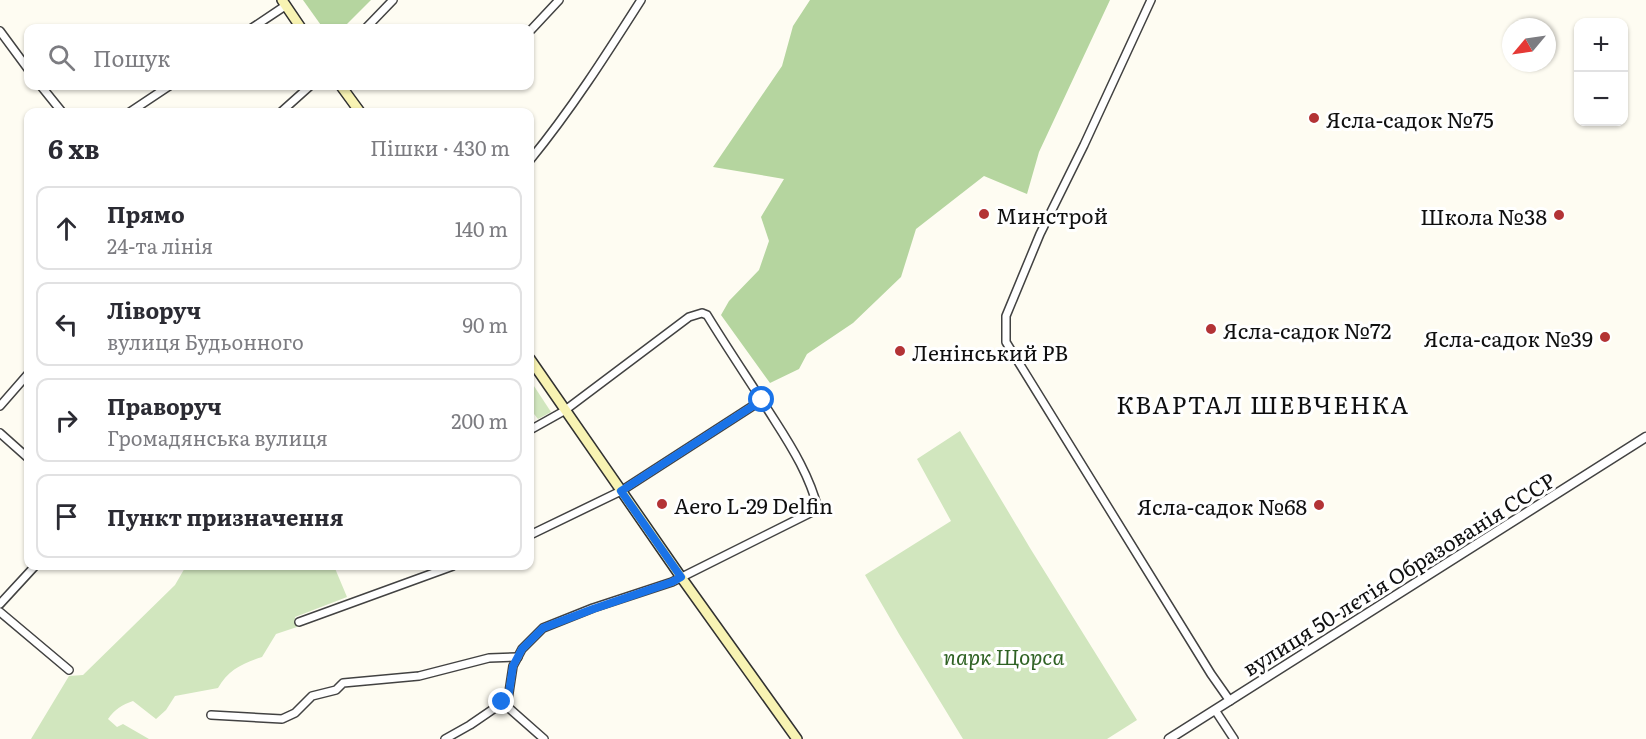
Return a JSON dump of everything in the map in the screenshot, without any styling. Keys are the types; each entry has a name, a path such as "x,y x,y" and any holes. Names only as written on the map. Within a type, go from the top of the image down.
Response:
{"main road":[{"path":"284,3 298,24"},
{"path":"344,90 357,108"},
{"path":"534,365 564,411 797,739"}],"street":[{"path":"370,24 393,0"},
{"path":"534,28 559,0"},
{"path":"534,155 603,60 641,0"},
{"path":"1151,0 1040,234 1006,316 1006,342 1211,674 1230,701"},
{"path":"257,24 284,3"},
{"path":"0,31 24,64"},
{"path":"44,90 59,108"},
{"path":"136,108 163,90"},
{"path":"285,108 306,90"},
{"path":"445,739 508,699 513,666 522,649 543,628 672,582 818,509 803,467 707,315 702,313 690,317 564,411 534,428"},
{"path":"0,406 24,379"},
{"path":"534,533 621,491 762,400"},
{"path":"0,433 24,454"},
{"name":"вулиця 50-лєтія Образованія СССР","path":"1169,739 1646,437"},
{"path":"0,604 31,570"},
{"path":"299,622 442,570"},
{"path":"0,612 69,670"},
{"path":"211,716 282,719 295,713 312,696 336,690 343,683 419,676 489,658 518,657"},
{"path":"502,702 544,739"},
{"path":"1215,710 1234,739"}],"green space":[{"path":"303,0 371,0 347,24 320,24"},
{"path":"810,0 1110,0 1039,152 1027,194 984,176 916,229 901,277 853,323 807,354 799,369 770,383 721,315 729,301 759,270 769,241 761,217 784,179 713,167 782,66 793,26"},
{"path":"534,386 551,412 538,419 534,414"},
{"name":"парк Щорса","path":"960,431 1137,720 1107,739 963,739 865,575 951,521 917,459"},
{"path":"184,570 336,570 347,597 295,617 297,627 276,634 262,657 237,668 226,676 218,688 175,696 166,710 156,719 133,701 119,708 108,719 117,727 123,724 149,739 31,739 69,676 83,675 175,585"}],"place":[{"name":"Ясла-садок №75","path":"1314,118"},
{"name":"Минстрой","path":"984,214"},
{"name":"Школа №38","path":"1559,215"},
{"name":"Ясла-садок №72","path":"1211,329"},
{"name":"Ясла-садок №39","path":"1605,337"},
{"name":"Ленінський РВ","path":"900,351"},
{"name":"Aero L-29 Delfin","path":"662,504"},
{"name":"Ясла-садок №68","path":"1319,505"}],"district":[{"name":"КВАРТАЛ ШЕВЧЕНКА","path":"1263,403"}],"route":[{"path":"502,702 508,699 513,666 522,649 543,628 681,577 621,491 762,400"}]}
